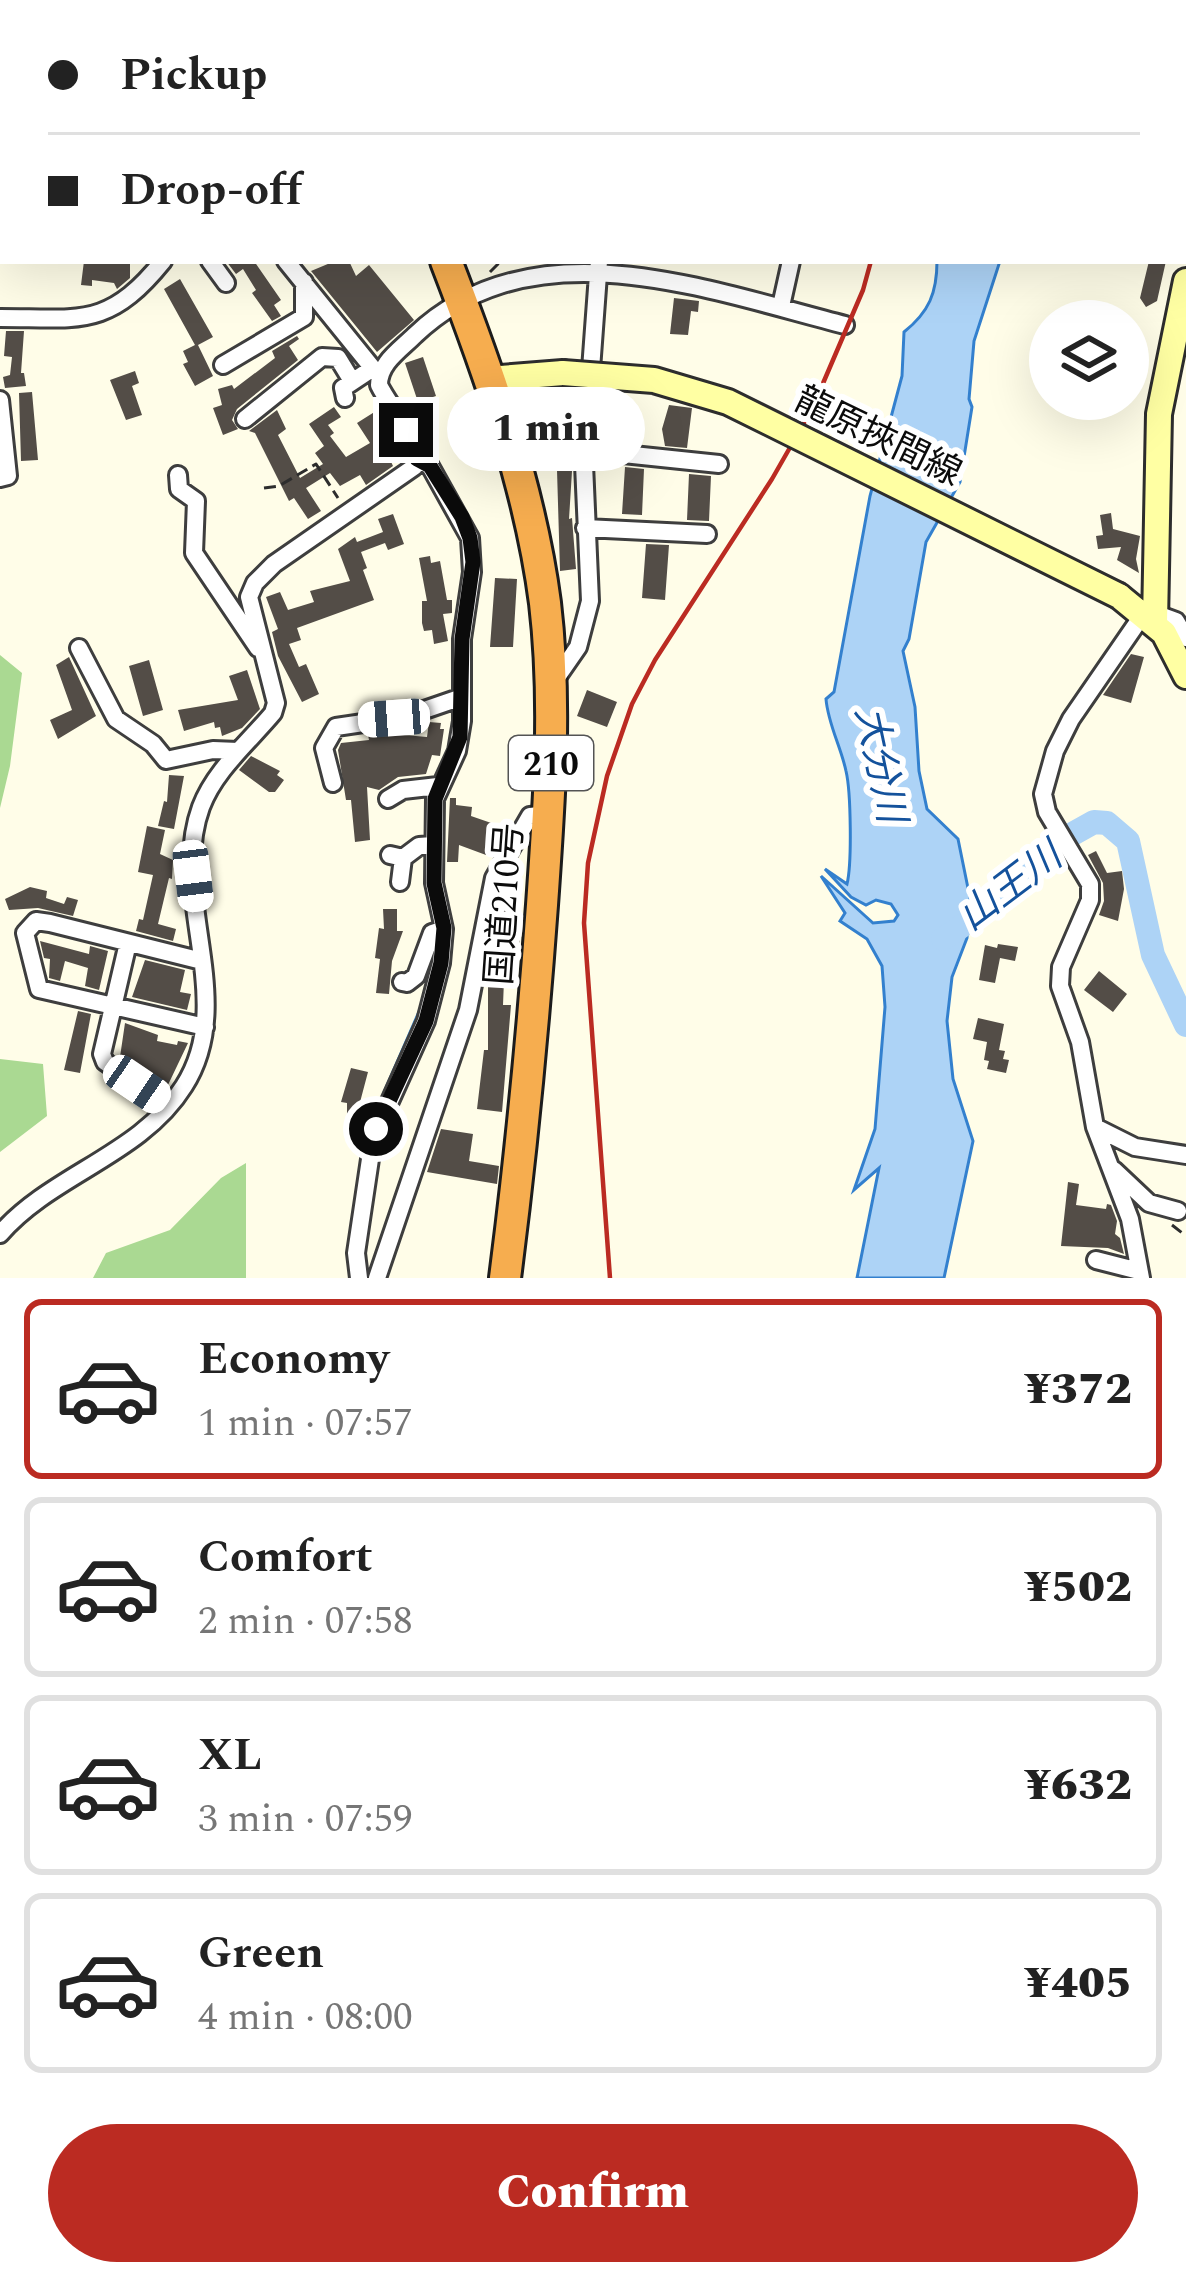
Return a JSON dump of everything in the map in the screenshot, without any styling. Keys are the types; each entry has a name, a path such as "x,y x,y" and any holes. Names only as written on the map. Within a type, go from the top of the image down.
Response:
{"highway":[{"name":"国道210号","path":"447,264 487,379 537,555 551,686 548,814 532,1030 505,1278"}],"main road":[{"path":"1152,617 1158,431 1177,366 1186,281"},
{"name":"龍原挾間線","path":"487,379 563,373 654,380 715,397 1119,596 1152,617 1172,644 1186,676"}],"street":[{"path":"0,318 98,316 138,292 161,264"},
{"path":"212,264 226,283"},
{"path":"0,1234 43,1193 110,1154 155,1120 184,1086 205,1028 193,838 206,795 276,708 277,692 249,602 255,584 274,564 406,476 417,459 413,443 380,390 376,372 289,264"},
{"path":"781,306 790,264"},
{"path":"551,686 570,663 585,626 590,597 584,528 585,450 598,267"},
{"path":"245,418 322,357 338,358 349,389 376,372 437,314 461,300 535,274 598,267 781,306 845,325"},
{"path":"223,365 304,316 304,282"},
{"path":"0,400 9,473 0,478"},
{"path":"585,450 718,464"},
{"path":"358,1278 356,1252 373,1139 428,1014 441,963 444,928 434,883 433,845 438,786 457,751 462,639 473,562 470,538 430,466 417,459"},
{"path":"178,475 178,489 196,501 194,553 262,653"},
{"path":"584,528 707,534"},
{"path":"1096,1260 1140,1275 1130,1219 1096,1127 1080,1042 1060,986 1061,967 1091,895 1090,884 1051,818 1043,794 1055,751 1083,700 1152,617 1176,621 1186,638"},
{"path":"79,647 116,719 153,744 166,760 213,750 238,752"},
{"path":"333,783 324,748 336,727 404,716 463,697"},
{"path":"388,799 403,790 438,786"},
{"path":"376,1278 468,1010 494,878 530,816 548,814"},
{"path":"400,882 397,856 433,845"},
{"path":"202,961 36,921 25,933 39,989 205,1028"},
{"path":"402,982 416,976 432,933 444,928"},
{"path":"128,943 102,1054 105,1062 168,1105"},
{"path":"1096,1127 1135,1147 1186,1155"},
{"path":"1109,1166 1149,1203 1178,1211"}],"path":[{"path":"264,488 279,486 316,464 350,514"}],"green space":[{"path":"0,655 22,673 0,808"},
{"path":"0,1059 43,1064 47,1116 0,1152"},
{"path":"246,1163 246,1278 93,1278 106,1253 170,1230 221,1178"}],"water":[{"name":"大分川","path":"937,264 999,264 974,341 972,407 960,482 926,542 903,651 927,809 958,839 970,898 967,938 952,977 947,1021 953,1079 973,1141 944,1278 857,1278 879,1168 854,1190 875,1129 885,1007 882,966 867,939 840,921 845,913 821,876 873,923 894,921 898,915 891,904 876,900 866,905 851,897 825,869 847,884 848,781 826,699 834,692 870,496 902,376 904,332 920,317 935,283"}],"building":[{"path":"84,264 130,264 130,278 117,289 114,283 92,280 92,286 81,285"},
{"path":"228,264 256,264 281,300 274,305 281,316 272,321 252,293 256,290 243,269 236,274"},
{"path":"328,264 350,264 356,276 369,265 414,320 377,352 311,271"},
{"path":"1148,264 1165,264 1157,301 1149,305 1149,300 1141,300"},
{"path":"180,279 213,337 198,345 213,376 195,386 183,364 188,362 183,351 195,345 164,289"},
{"path":"674,298 699,301 698,312 691,311 688,335 670,334"},
{"path":"6,331 24,331 21,373 26,386 5,388 3,377 10,375 12,357 4,356"},
{"path":"297,336 289,346 298,360 237,409 232,420 238,429 223,435 213,408 222,405 218,389 232,385 234,389 275,358 272,351"},
{"path":"423,357 436,396 418,402 405,363"},
{"path":"135,371 139,383 132,386 142,415 126,420 110,380"},
{"path":"32,392 38,460 21,461 19,393"},
{"path":"669,405 692,408 687,448 665,446 662,429"},
{"path":"334,407 341,417 328,425 334,433 330,436 346,457 370,443 357,423 376,411 397,445 386,451 393,466 366,485 360,475 340,486 330,473 306,488 321,511 308,519 294,498 289,501 255,433 249,431 277,410 286,429 278,435 300,478 323,464 315,453 324,446 309,424"},
{"path":"625,467 644,469 642,515 622,514"},
{"path":"557,470 572,471 569,519 576,569 560,571"},
{"path":"689,474 711,476 709,521 687,520"},
{"path":"1111,513 1113,529 1140,536 1139,573 1117,560 1121,547 1098,549 1096,536 1103,535 1100,515"},
{"path":"393,514 404,544 388,550 385,543 361,552 374,600 297,628 301,640 289,644 299,667 306,664 319,694 302,702 278,656 272,632 278,629 266,597 280,592 288,610 314,602 310,591 350,581 338,549 355,537 357,542 383,532 378,519"},
{"path":"646,544 669,545 665,600 642,598"},
{"path":"430,556 431,563 440,561 447,600 452,600 452,613 443,614 448,641 434,644 432,630 424,631 422,623 422,601 427,601 419,558"},
{"path":"495,578 517,579 513,647 490,647"},
{"path":"1131,654 1144,657 1131,703 1103,695"},
{"path":"69,657 96,716 58,739 50,720 72,710 56,665"},
{"path":"149,660 163,710 143,716 129,666"},
{"path":"247,670 260,709 242,728 222,736 214,722 184,731 178,710 238,700 229,676"},
{"path":"587,690 617,702 607,727 577,716"},
{"path":"429,722 441,723 444,729 440,756 432,755 426,774 398,777 379,790 367,787 370,840 355,842 351,800 346,800 338,750 341,743 369,740 368,735 382,733 427,737"},
{"path":"251,756 280,771 277,775 284,780 275,792 239,770"},
{"path":"169,775 184,776 174,829 158,826 167,802"},
{"path":"450,798 456,798 456,805 472,807 471,816 497,825 486,855 459,845 458,862 447,862"},
{"path":"147,826 165,830 160,854 173,860 158,924 176,929 173,941 136,931 153,875 138,872"},
{"path":"1096,851 1107,873 1122,871 1118,921 1099,915 1103,883 1088,855"},
{"path":"30,887 47,891 46,898 64,904 67,897 78,900 73,916 38,908 9,910 5,899"},
{"path":"512,898 520,931 517,979 503,980 498,921 503,899"},
{"path":"383,909 397,909 397,931 403,931 392,961 389,994 376,993 380,959 375,958 379,928 384,929"},
{"path":"40,941 89,954 90,946 108,951 99,990 85,986 88,968 65,961 60,981 49,978 50,959 44,958"},
{"path":"998,944 1018,947 1015,961 1000,958 995,983 979,980 985,945 997,948"},
{"path":"145,960 185,970 180,992 191,994 187,1010 132,997"},
{"path":"1099,971 1127,994 1113,1012 1084,990"},
{"path":"488,979 504,980 503,1005 511,1005 502,1112 477,1109 484,1050 488,1050"},
{"path":"78,1011 91,1014 80,1073 64,1070"},
{"path":"978,1018 1004,1024 999,1050 1009,1060 1006,1073 987,1069 987,1042 973,1039"},
{"path":"125,1023 158,1035 157,1041 188,1043 167,1087 120,1057"},
{"path":"351,1068 368,1072 359,1106 364,1106 364,1127 347,1127 347,1103 341,1102"},
{"path":"441,1129 473,1134 469,1161 499,1166 497,1184 427,1172"},
{"path":"1068,1182 1079,1184 1076,1205 1106,1209 1111,1205 1124,1254 1108,1248 1061,1246"}],"waterway":[{"name":"山王川","path":"943,939 1008,894 1051,846 1094,822 1107,823 1128,841 1153,955 1186,1025"},
{"path":"385,1092 421,1009"}],"railway":[{"path":"610,1278 584,923 588,863 607,776 632,704 655,660 812,409 870,264"}],"route":[{"path":"376,1129 426,1021 441,963 444,928 434,883 435,799 460,737 462,639 473,562 462,517 430,466 417,459 406,430"}]}
